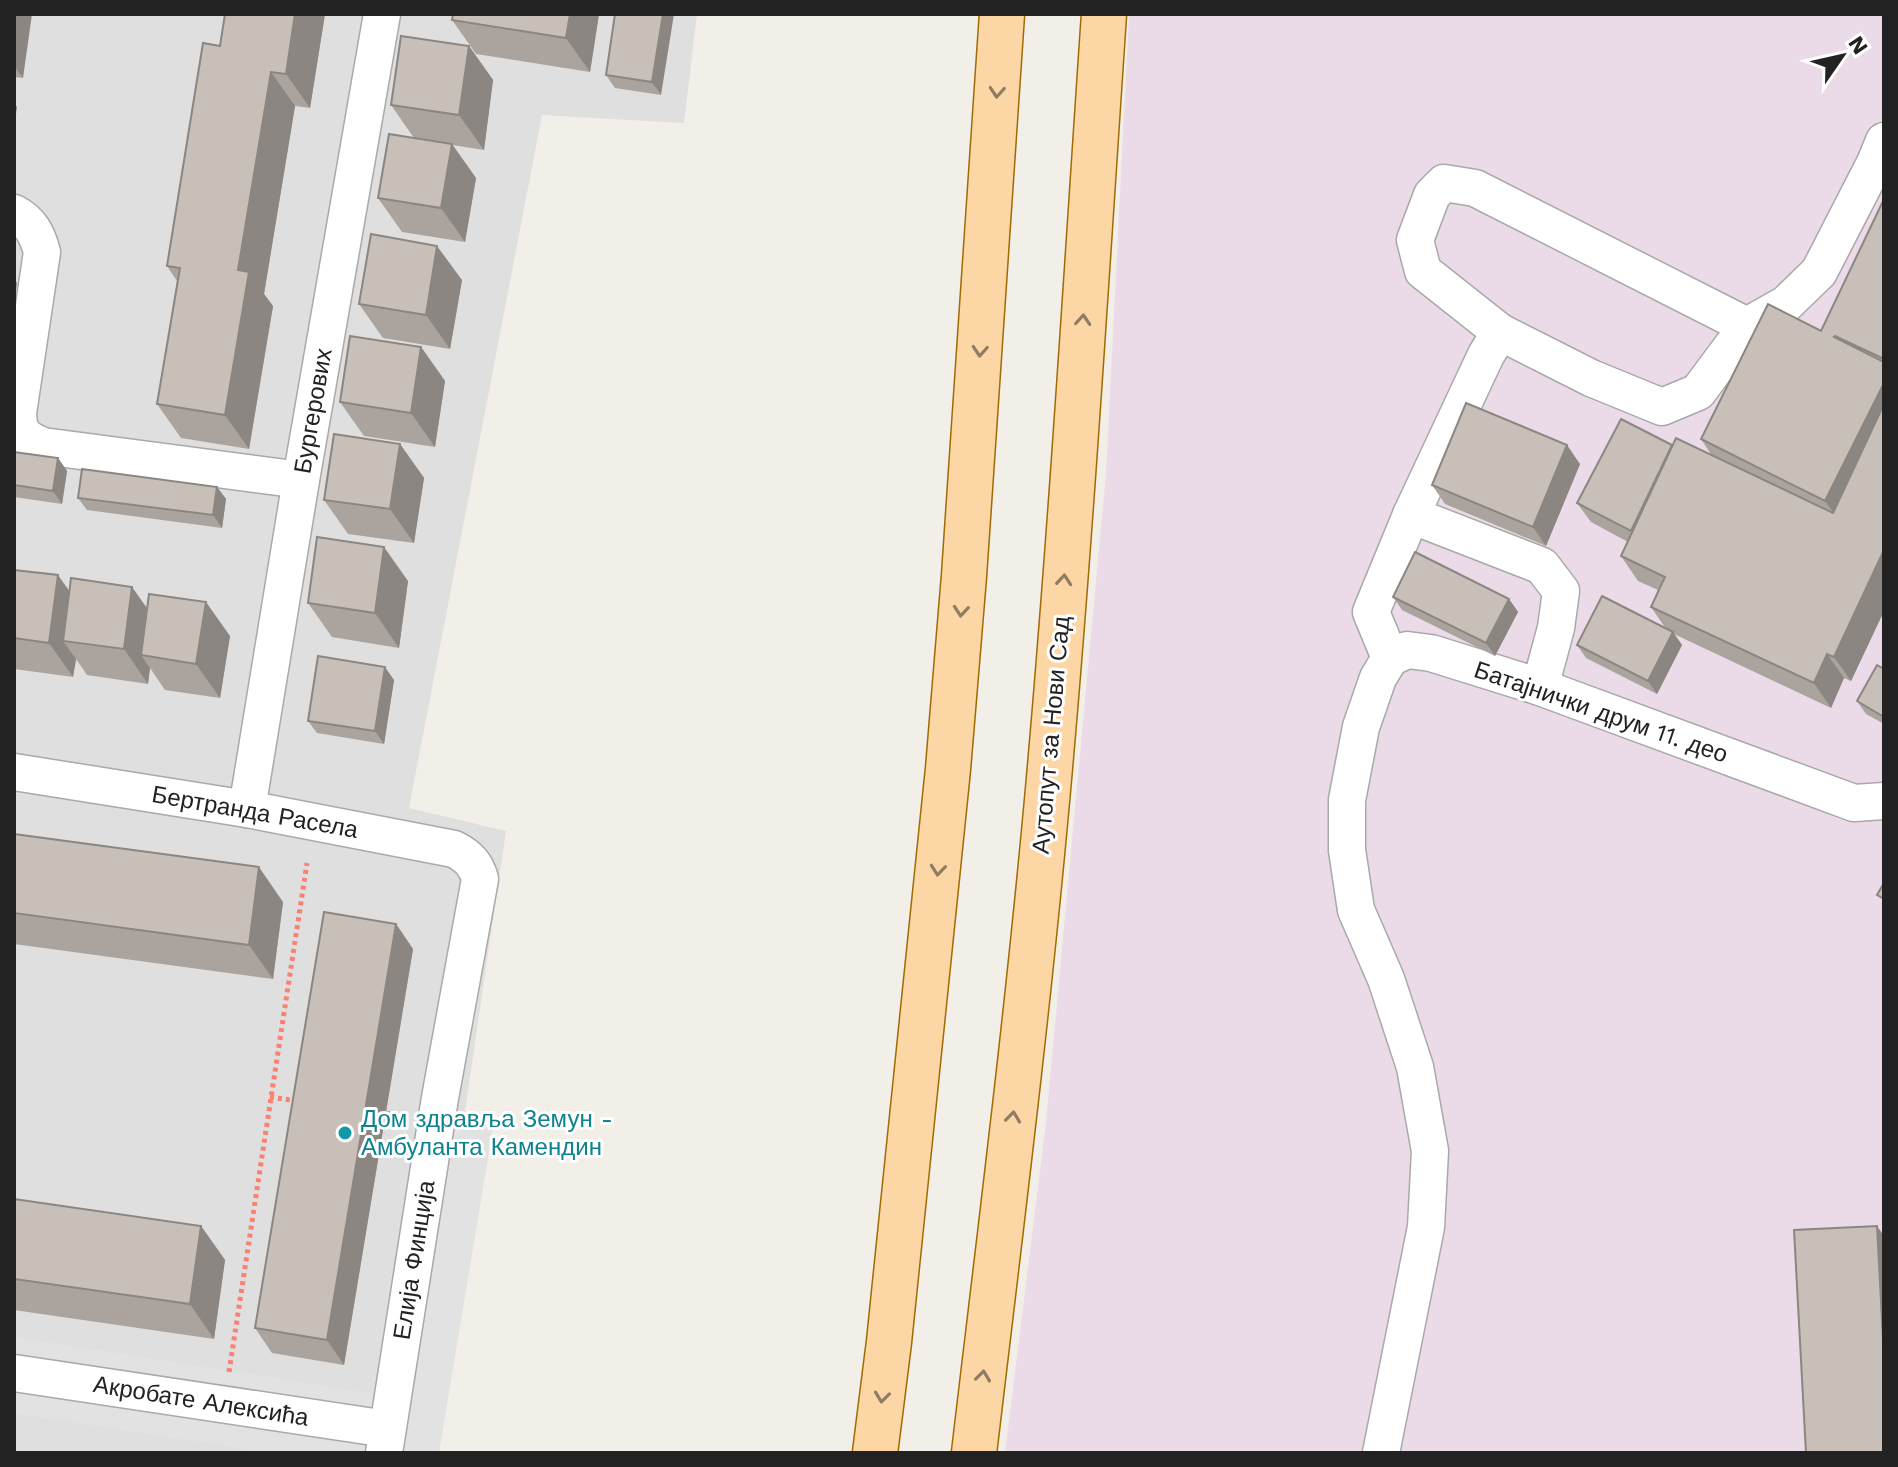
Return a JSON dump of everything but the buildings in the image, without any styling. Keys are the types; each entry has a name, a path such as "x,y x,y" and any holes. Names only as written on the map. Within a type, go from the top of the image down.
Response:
{"main road":[{"path":"875,1453 948,769 1002,14"},
{"name":"Аутопут за Нови Сад","path":"974,1453 1050,768 1104,14"}],"street":[{"name":"Бургерових","path":"247,809 382,14"},
{"path":"1747,326 1475,188 1444,183 1432,195 1415,240 1423,271 1500,332 1591,378 1662,407 1698,392 1747,326 1786,304 1819,272 1884,141"},
{"path":"14,213 27,221 37,234 42,252 18,413 18,428 28,440 43,446 301,480"},
{"path":"1381,1453 1426,1227 1430,1151 1415,1067 1386,979 1356,910 1347,850 1347,800 1361,727 1378,678 1390,658 1371,612 1411,515 1486,355 1500,332"},
{"path":"1411,515 1542,566 1561,591 1556,628 1540,687"},
{"name":"Батајнички друм 11. део","path":"1390,658 1407,650 1431,653 1540,687 1854,803 1884,801"},
{"name":"Бертранда Расела","path":"14,772 247,809 454,849 471,860 480,879"},
{"name":"Елија Финција","path":"386,1441 440,1098 480,879"},
{"name":"Акробате Алексића","path":"14,1373 224,1404 386,1441"}],"path":[{"path":"224,1404 307,863"},
{"path":"270,1097 299,1101"}],"shaded area":[{"path":"14,14 697,14 684,123 542,115 409,808 506,831 415,1453 14,1453"},
{"path":"1129,14 1884,14 1884,1453 1005,1453 1046,1122 1106,473"},
{"path":"445,1108 495,1116 439,1453 390,1453"},
{"path":"14,1337 383,1395 374,1453 271,1453 14,1413"}],"place":[{"name":"Дом здравља Земун - Амбуланта Камендин","path":"345,1133"}]}
